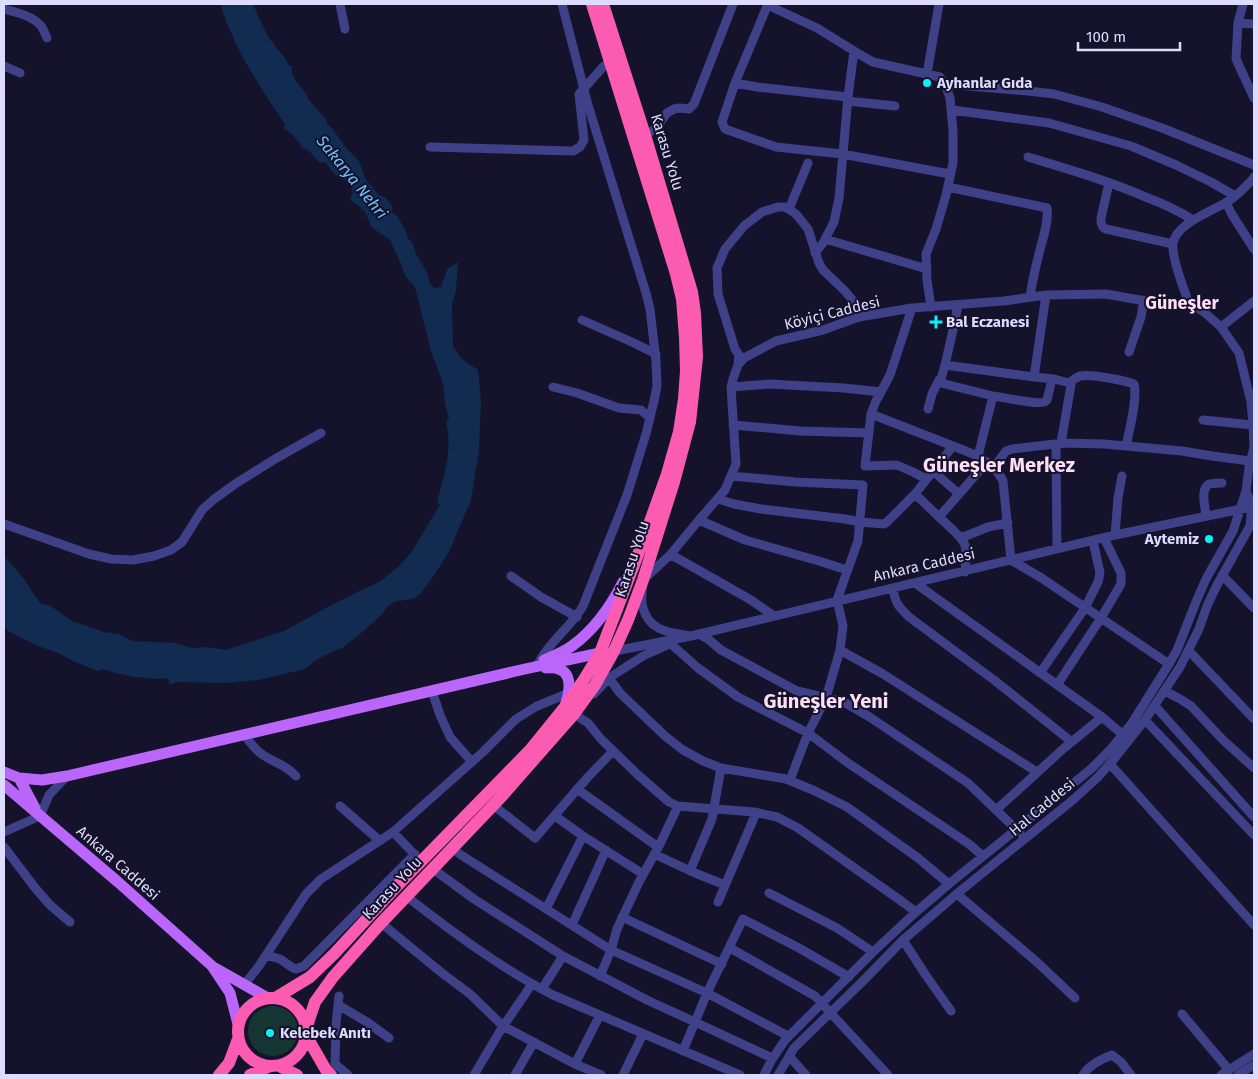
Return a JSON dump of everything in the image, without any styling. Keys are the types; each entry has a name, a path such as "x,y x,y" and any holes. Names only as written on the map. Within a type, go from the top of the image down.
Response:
{"highway":[{"name":"Karasu Yolu","path":"307,1031 316,1002 325,986 406,896 493,805 569,711 583,681 600,653 642,544 679,432 686,371 682,299 676,274 592,4"},
{"name":"Karasu Yolu","path":"271,997 310,977 334,954 418,857 595,685 614,651 643,580 674,482 690,422 697,357 695,313 692,292 603,4"},
{"path":"219,1075 229,1063 238,1039 238,1024 242,1015 256,1001 271,997 287,1000 303,1015 307,1031 326,1070 331,1075"},
{"path":"250,1075 289,1062 297,1056 304,1047 307,1031"},
{"path":"238,1039 250,1058 259,1064 275,1066 297,1075"}],"main road":[{"path":"525,669 572,646 585,635 610,605 642,544"},
{"path":"4,772 19,778 42,780 68,776 600,653"},
{"path":"525,669 552,667 559,668 565,672 570,686 569,711"},
{"path":"19,778 40,816"},
{"name":"Ankara Caddesi","path":"4,784 212,966"},
{"path":"212,966 244,986 271,997"},
{"path":"212,966 230,993 238,1024"}],"street":[{"path":"340,4 345,29"},
{"path":"539,662 546,650 577,616 583,606 627,495 646,434 657,386 656,354 650,309 584,89 562,4"},
{"path":"645,135 655,129 667,114 674,109 689,110 694,104 733,4"},
{"path":"931,307 926,254 936,229 948,187 952,163 952,110 945,84 940,77 873,62 817,28 768,4 735,84 722,122 725,129 776,147 842,154 950,174"},
{"path":"927,74 939,4"},
{"path":"1243,4 1238,22 1236,59 1254,98"},
{"path":"4,9 28,17 39,24 47,38"},
{"path":"1238,22 1254,24"},
{"path":"815,253 834,222 839,198 854,51"},
{"path":"430,147 573,151 580,147 584,140 580,94 603,67 610,62"},
{"path":"4,66 20,73"},
{"path":"735,84 895,106"},
{"path":"945,84 1054,94 1102,107 1154,125 1254,165"},
{"path":"952,110 1050,123 1131,146 1176,165 1211,182 1234,196"},
{"path":"1028,157 1131,190 1179,211 1193,220"},
{"path":"789,209 808,163"},
{"path":"1189,303 1180,279 1174,252 1173,244 1177,234 1193,220 1226,202 1254,179"},
{"path":"1109,183 1101,218 1101,226 1104,229 1173,244"},
{"path":"948,187 1046,208 1045,227 1030,297"},
{"path":"1226,202 1254,249"},
{"path":"859,317 854,302 818,264 808,229 796,214 789,209 778,207 762,212 744,226 725,249 717,268 718,294 735,349 739,356 731,387 736,464 726,490 670,555 643,580 642,607 650,623 664,631 695,635 708,639 721,650 797,691 844,702 868,716 968,783 1017,830 1024,840"},
{"path":"825,238 927,269"},
{"name":"Köyiçi Caddesi","path":"738,365 744,358 776,341 823,330 859,317 912,308 1004,301 1046,295 1106,294 1162,304 1189,303"},
{"path":"1034,377 1046,295"},
{"path":"1129,352 1141,317 1144,300"},
{"path":"1221,327 1254,301"},
{"name":"Hal Caddesi","path":"764,1075 772,1058 788,1036 873,952 916,912 1091,769 1110,750 1132,722 1170,664 1206,579 1234,531 1246,491 1254,446 1252,402 1239,353 1221,327 1204,312 1189,303"},
{"path":"928,409 932,394 940,380 945,365 958,305"},
{"path":"912,308 890,375 871,414 865,466 897,465 926,480"},
{"path":"582,320 656,354"},
{"path":"945,365 1070,383"},
{"path":"1057,549 1059,444 1070,383 1074,378 1083,376 1124,380 1134,384 1133,407 1126,446"},
{"path":"940,380 940,383 993,396 1041,403 1047,400 1052,379"},
{"path":"731,387 769,384 881,392"},
{"path":"553,387 577,392 619,408 641,410 650,418"},
{"path":"978,456 993,396"},
{"path":"871,414 978,456 990,464 999,473 1003,481 1011,560 1040,577 1170,664"},
{"path":"1203,420 1253,425"},
{"path":"733,425 800,431 869,433"},
{"path":"4,524 89,554 111,559 132,560 154,556 171,550 182,542 202,510 213,500 275,459 321,433"},
{"path":"939,517 959,494 990,464 1006,451 1012,449 1059,444 1126,446 1182,451 1250,461"},
{"path":"718,499 761,509 884,524 915,494 953,446"},
{"path":"933,471 959,494"},
{"path":"731,476 796,482 863,484 858,541 837,600 843,626 840,650 826,698 808,733 790,780"},
{"path":"1115,535 1122,476"},
{"path":"1206,515 1204,493 1208,485 1222,484"},
{"path":"1246,491 1253,506"},
{"path":"915,494 965,544 964,572"},
{"name":"Hal Caddesi","path":"778,1075 794,1048 903,940 956,894 1074,799 1110,764 1155,706 1189,651 1222,575 1252,524 1253,506"},
{"name":"Ankara Caddesi","path":"600,653 695,635 1115,535 1253,506"},
{"path":"699,520 745,540 847,570"},
{"path":"960,537 988,527 1008,523"},
{"path":"1057,685 1121,584 1121,573 1104,538"},
{"path":"1040,673 1085,608 1098,582 1100,573 1092,541"},
{"path":"670,555 751,600 774,616"},
{"path":"1222,575 1254,608"},
{"path":"511,576 541,596 577,616"},
{"path":"915,583 1102,717 1122,734"},
{"path":"893,588 895,600 909,617 994,680 1072,742"},
{"path":"695,635 643,656 609,678 569,711 588,723 601,739 669,802 678,806 756,813 777,817 798,828 916,912"},
{"path":"671,644 698,668 738,697 808,733 848,763 954,834 983,856"},
{"path":"840,650 883,674 1037,772"},
{"path":"1189,651 1254,719"},
{"path":"609,678 620,693 665,736 683,750 702,761 721,768 790,780 847,807 918,858 949,884"},
{"path":"432,691 450,737 472,762"},
{"path":"1165,691 1191,706 1222,740 1254,768"},
{"path":"244,986 306,894 320,879 393,832 472,762 516,719 537,706 569,693"},
{"path":"1155,706 1254,816"},
{"path":"996,810 1037,772 1102,717"},
{"path":"1145,720 1254,835"},
{"path":"244,734 252,746 263,755 289,768 296,776"},
{"path":"493,805 535,838 613,750"},
{"path":"1110,764 1254,925"},
{"path":"690,870 712,819 721,768"},
{"path":"4,832 40,816 49,795 68,776"},
{"path":"578,790 656,850 690,870 726,885"},
{"path":"340,806 380,841"},
{"path":"600,976 611,950 616,929 678,806"},
{"path":"718,902 756,813"},
{"path":"555,816 643,874"},
{"path":"266,955 280,959 296,969 304,966 418,857 393,832"},
{"path":"546,909 583,836"},
{"path":"4,847 50,905 70,922"},
{"path":"452,848 611,950 707,993 788,1036"},
{"path":"572,925 606,850"},
{"path":"433,868 474,899 563,956 647,1000 772,1058"},
{"path":"769,893 837,928 873,952"},
{"path":"956,894 1024,951 1075,998"},
{"path":"406,896 435,919 532,984 740,1075"},
{"path":"622,917 722,964"},
{"path":"683,1051 707,993 743,919 849,977"},
{"path":"381,923 470,994 503,1026 575,1064 602,1075"},
{"path":"903,940 951,1011"},
{"path":"730,948 815,996 888,1075"},
{"path":"542,989 563,956"},
{"path":"474,1075 503,1026 532,984"},
{"path":"348,1075 335,1064 339,1000 390,1038"},
{"path":"1182,1014 1229,1070"},
{"path":"575,1064 600,1015"},
{"path":"623,1075 643,1034"},
{"path":"515,1075 534,1042"},
{"path":"1221,1075 1254,1054"},
{"path":"1083,1075 1102,1059 1112,1055 1121,1062 1131,1075"},
{"path":"789,1056 806,1075"},
{"path":"1238,1075 1254,1064"}],"green space":[{"path":"273,1006 283,1008 291,1013 296,1021 298,1031 296,1041 291,1049 283,1054 273,1056 263,1054 255,1049 250,1041 248,1031 250,1021 255,1013 263,1008"}],"water":[{"name":"Sakarya Nehri","path":"220,4 253,4 267,34 289,66 292,66 292,74 308,99 325,118 328,125 348,150 359,161 366,180 392,206 392,212 397,216 406,231 407,237 412,242 417,256 427,272 429,282 434,288 441,287 447,269 458,262 456,291 452,304 453,347 461,358 478,370 481,400 479,451 471,500 449,552 420,594 413,599 396,601 388,606 365,630 342,648 315,661 305,669 259,680 224,683 176,682 169,684 169,679 136,677 103,669 98,671 38,646 8,631 4,625 4,556 24,579 41,604 49,605 72,621 103,632 119,634 132,641 175,643 192,648 207,647 226,650 284,631 379,582 398,567 411,553 440,505 437,502 445,473 449,442 446,422 449,418 445,404 443,384 431,351 415,287 406,277 390,240 371,227 366,213 350,200 353,192 350,183 335,175 325,162 320,163 309,151 300,146 301,144 292,134 284,129 285,124 257,81 232,36"}],"place":[{"name":"Ayhanlar Gıda","path":"927,83"},
{"name":"Bal Eczanesi","path":"936,322"},
{"name":"Aytemiz","path":"1209,539"},
{"name":"Kelebek Anıtı","path":"270,1033"}],"district":[{"name":"Güneşler","path":"1182,303"},
{"name":"Güneşler Merkez","path":"999,465"},
{"name":"Güneşler Yeni","path":"826,701"}]}
